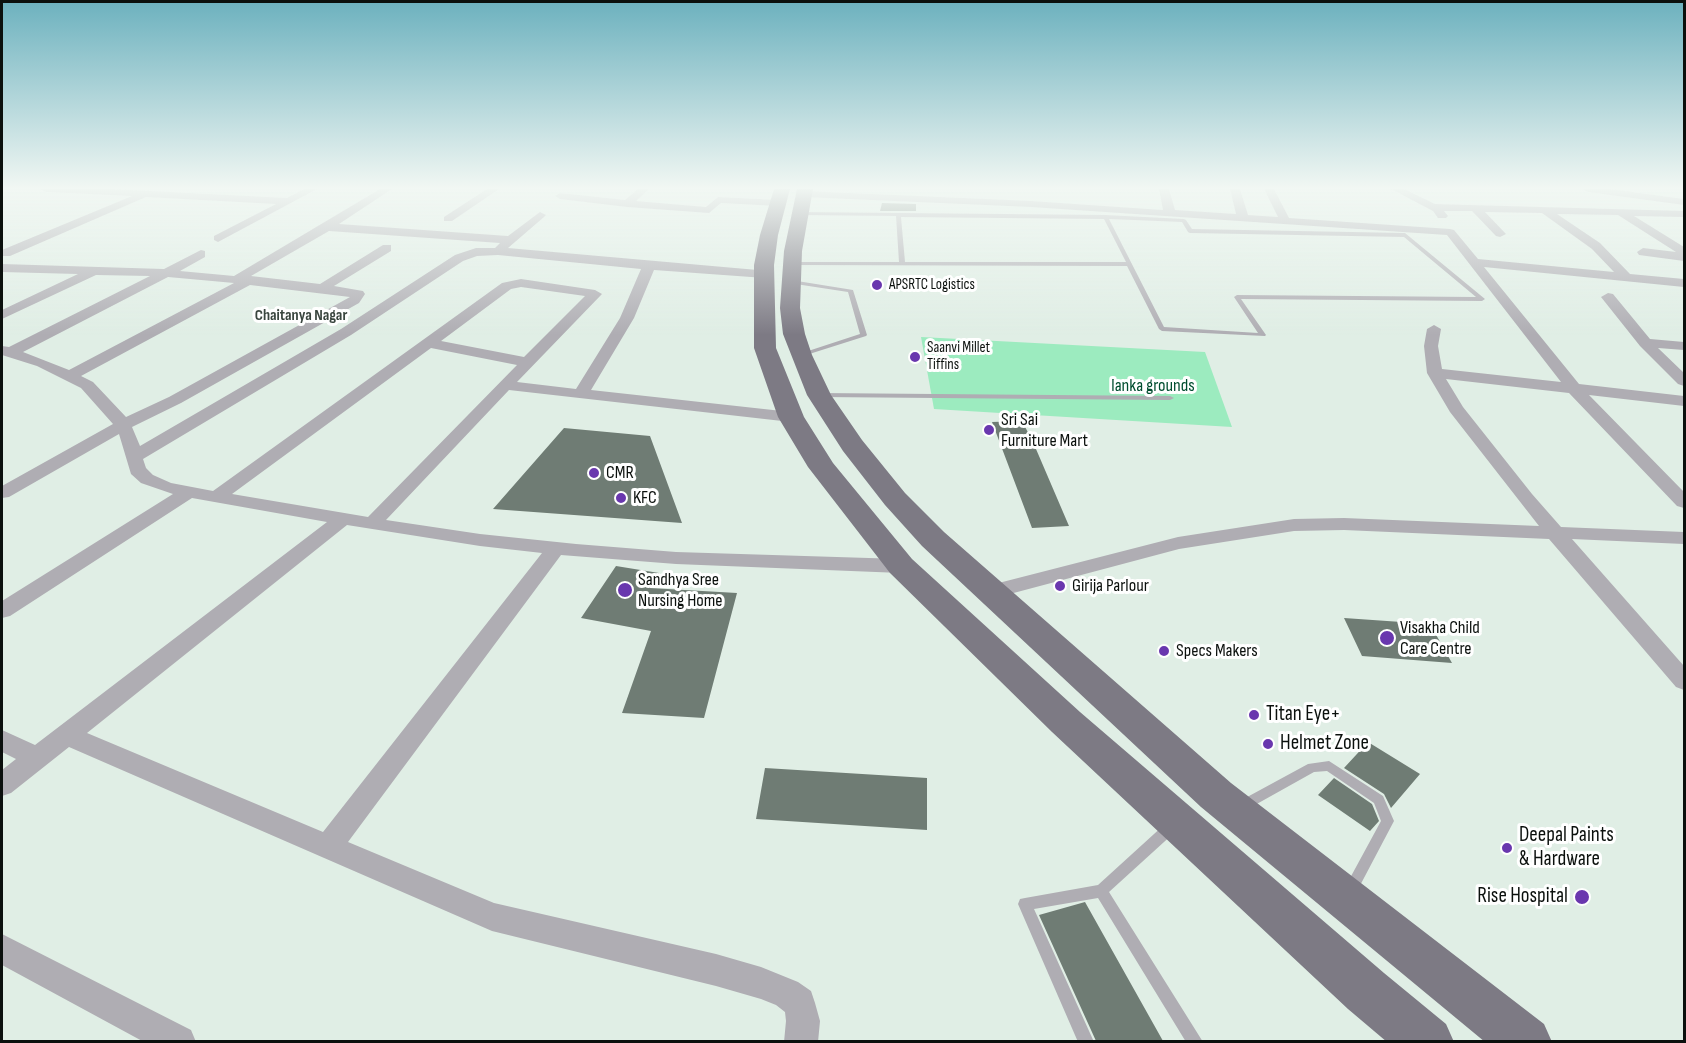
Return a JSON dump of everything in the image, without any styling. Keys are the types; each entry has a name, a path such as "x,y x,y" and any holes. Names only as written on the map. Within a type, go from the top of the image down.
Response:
{"main road":[{"path":"788,238 783,274 765,348 790,417 822,467 901,566 1066,722 1417,1039"},
{"path":"783,274 801,355 819,395 852,445 895,499 933,539 1235,810 1526,1041"}],"street":[{"path":"6,253 42,238"},
{"path":"70,376 244,280 309,238"},
{"path":"481,238 512,240"},
{"path":"498,251 515,238"},
{"path":"1454,238 1574,389 1684,502"},
{"path":"1584,238 1596,246 1626,277"},
{"path":"1659,238 1684,254"},
{"path":"321,288 387,248"},
{"path":"134,457 336,338 459,258 476,252 498,251 649,266 783,274"},
{"path":"1643,252 1684,254"},
{"path":"6,351 201,254"},
{"path":"1472,262 1684,283"},
{"path":"581,394 627,318 649,266"},
{"path":"2,268 166,273 349,291 358,294 358,297 175,400 123,425 2,493"},
{"path":"2,315 96,271"},
{"path":"216,497 511,284 594,292 594,296 527,362 372,524"},
{"path":"1608,297 1645,343 1684,381"},
{"path":"1434,329 1431,346 1434,373 1451,402 1525,498 1557,532 1684,681"},
{"path":"429,343 527,362"},
{"path":"1645,343 1684,346"},
{"path":"6,351 70,376 93,391 123,425 130,439 137,470 147,478 166,487 372,524 480,540 676,558 901,566"},
{"path":"1434,373 1684,400"},
{"path":"505,385 790,417"},
{"path":"2,611 189,492"},
{"path":"2,785 343,519"},
{"path":"992,592 1178,543 1294,525 1344,524 1684,538"},
{"path":"327,848 556,548"},
{"path":"66,735 492,917 716,970 787,993 799,1003 803,1021 801,1041"},
{"path":"2,740 36,758"},
{"path":"2,949 179,1041"}],"lane":[{"path":"900,238 902,264"},
{"path":"1116,238 1162,329 1263,335 1237,297 1482,299 1408,238"},
{"path":"783,274 902,264 1128,264"},
{"path":"783,274 851,291 864,335 801,355"},
{"path":"819,395 1170,398"},
{"path":"1235,810 1312,767 1329,766 1379,800 1388,821 1346,899"},
{"path":"1086,1041 1025,904 1101,891 1177,821"},
{"path":"1101,891 1195,1041"}],"green space":[{"name":"lanka grounds","path":"921,337 1205,352 1232,427 934,409"}],"building":[{"path":"1022,421 1069,526 1032,528 992,422"},
{"name":"CMR","path":"564,428 650,436 682,523 493,509"},
{"path":"616,566 659,573 650,588 737,593 704,718 622,713 651,631 581,618"},
{"path":"1344,618 1430,624 1452,663 1362,656"},
{"path":"1368,742 1420,774 1391,808 1384,794 1344,768"},
{"path":"765,768 927,778 927,830 756,819"},
{"path":"1334,778 1372,804 1379,821 1370,831 1318,795"},
{"path":"1085,902 1163,1041 1096,1041 1039,915"}],"place":[{"name":"APSRTC Logistics","path":"877,285"},
{"name":"Saanvi Millet Tiffins","path":"915,357"},
{"name":"Sri Sai Furniture Mart","path":"989,430"},
{"name":"CMR","path":"594,473"},
{"name":"KFC","path":"621,498"},
{"name":"Girija Parlour","path":"1060,586"},
{"name":"Sandhya Sree Nursing Home","path":"625,590"},
{"name":"Visakha Child Care Centre","path":"1387,638"},
{"name":"Specs Makers","path":"1164,651"},
{"name":"Titan Eye+","path":"1254,715"},
{"name":"Helmet Zone","path":"1268,744"},
{"name":"Deepal Paints & Hardware","path":"1507,848"},
{"name":"Rise Hospital","path":"1582,897"}],"district":[{"name":"Chaitanya Nagar","path":"301,316"}]}
